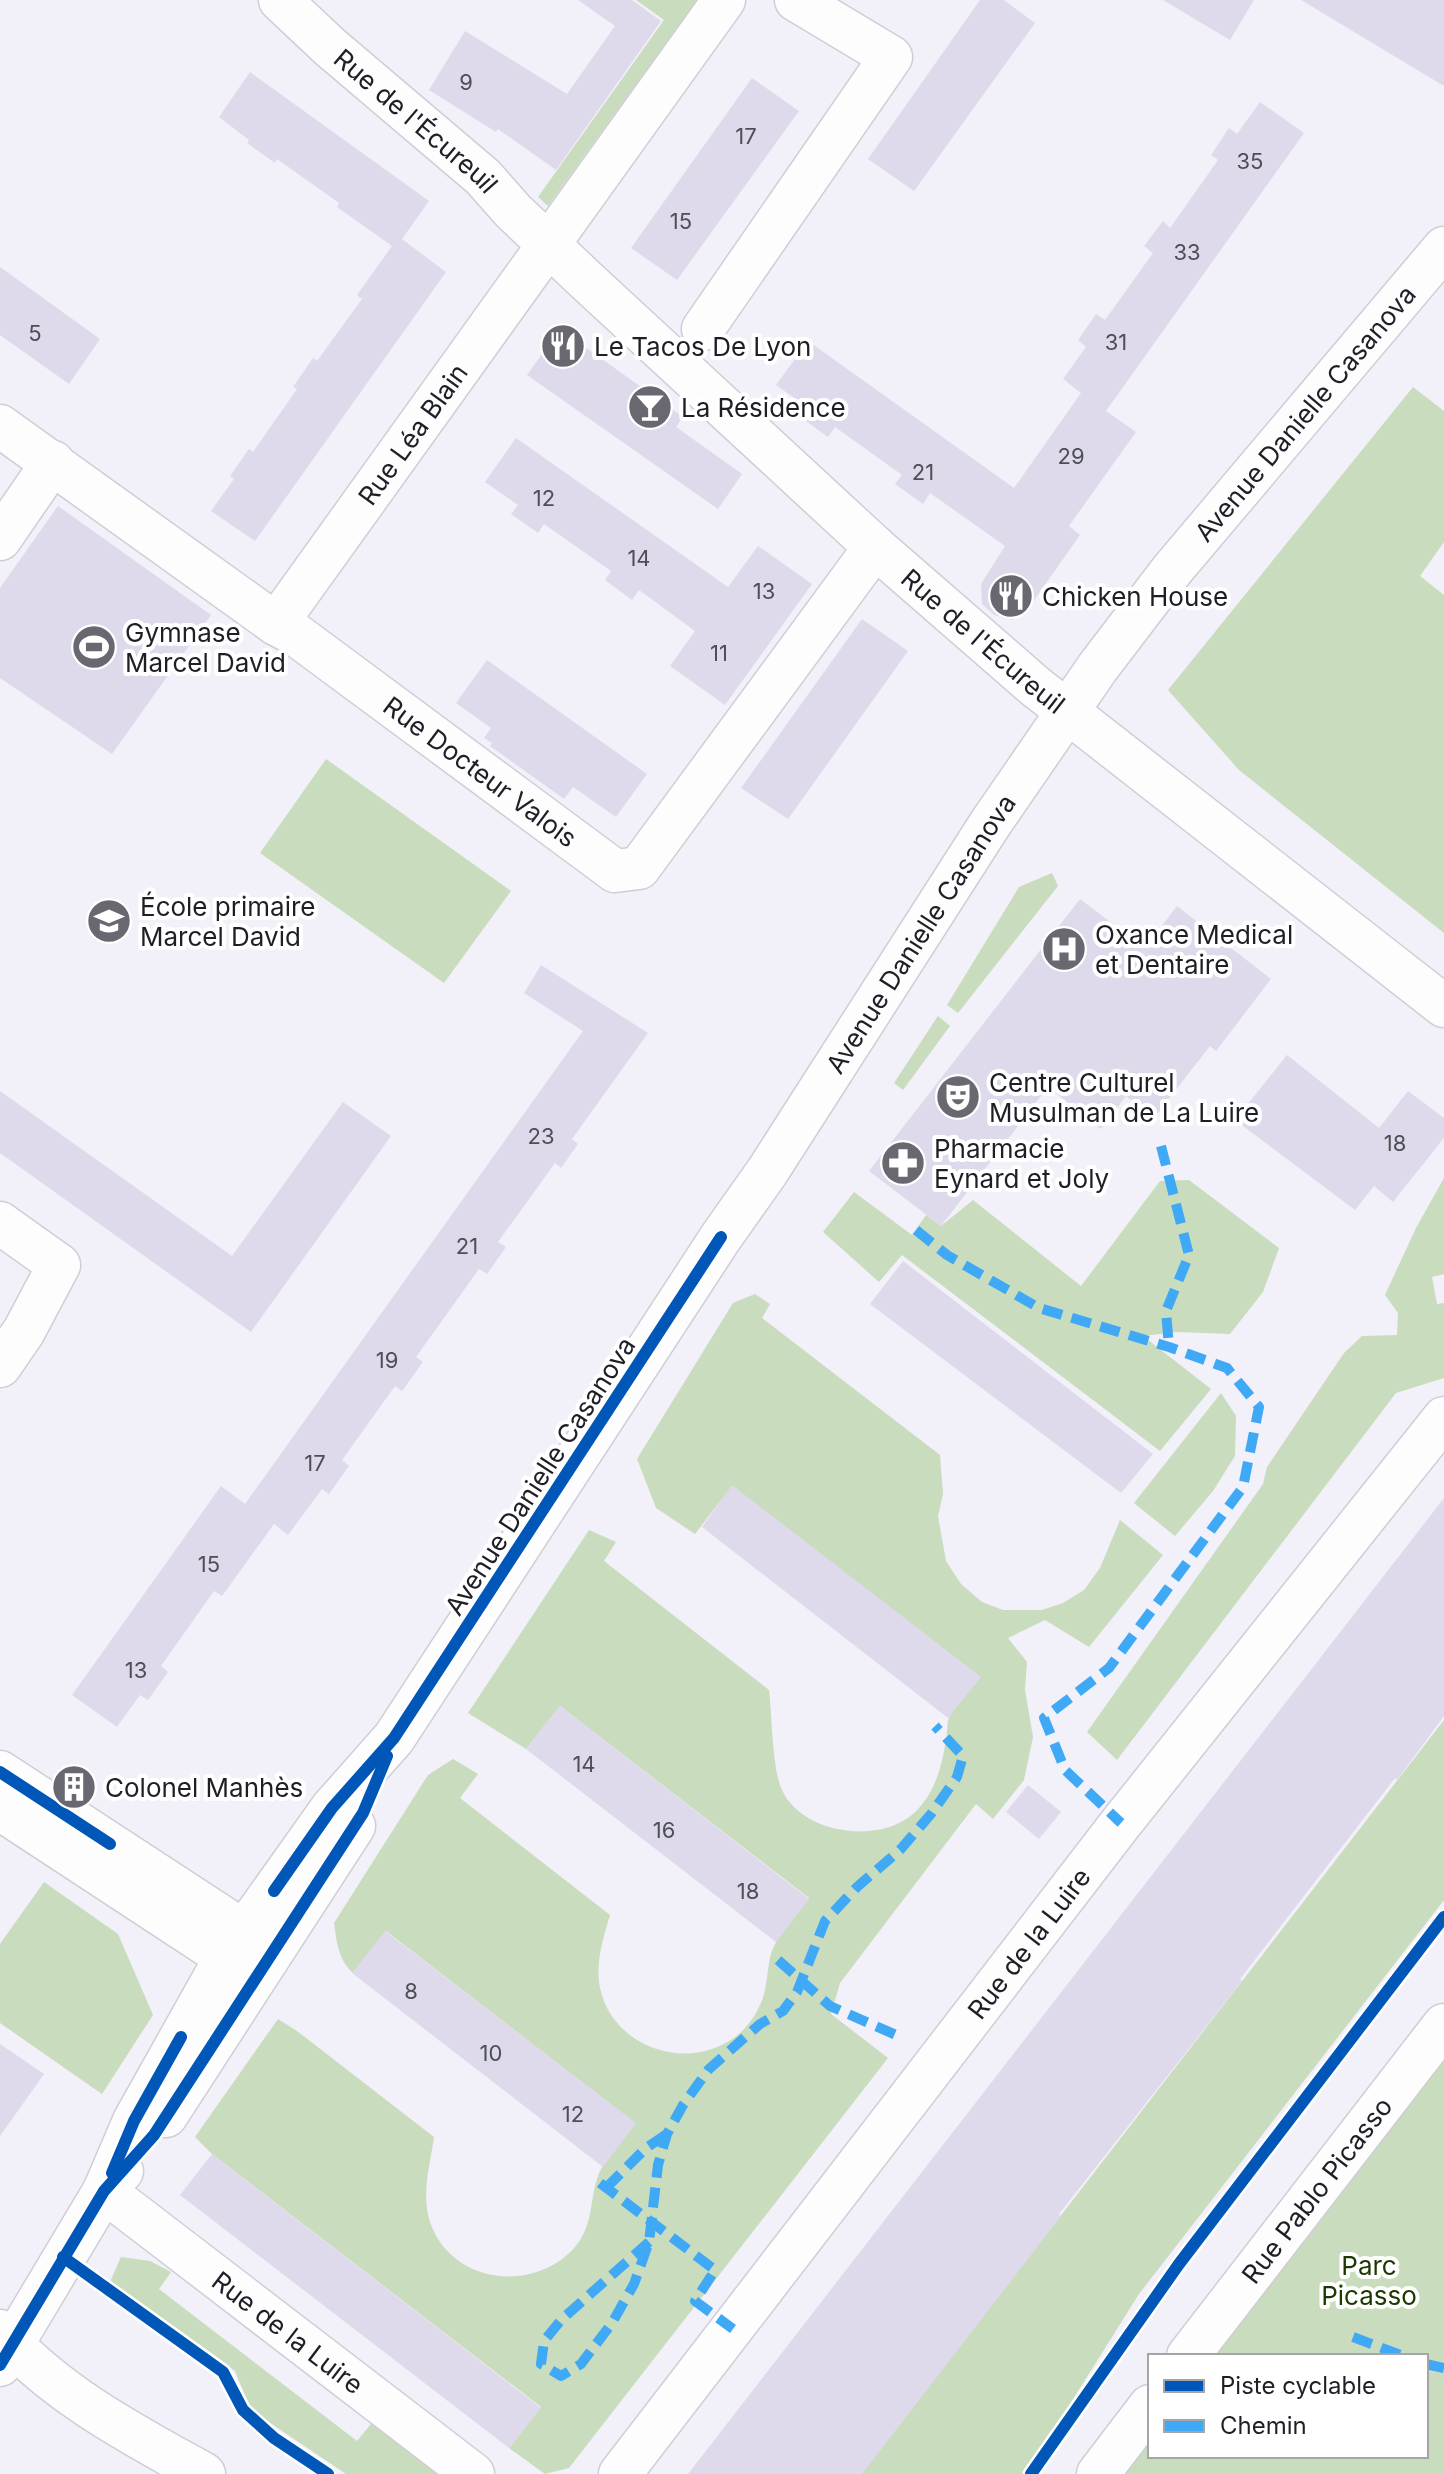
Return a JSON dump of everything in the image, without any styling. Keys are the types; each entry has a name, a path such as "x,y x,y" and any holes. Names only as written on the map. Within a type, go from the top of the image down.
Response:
{"street":[{"name":"Rue de l'Écureuil","path":"280,0 330,47 483,177 513,211 875,547 1066,712 1444,1006"},
{"path":"550,245 724,0"},
{"path":"703,329 891,57 796,0"},
{"name":"Rue Léa Blain","path":"276,624 550,245"},
{"name":"Avenue Danielle Casanova","path":"4,2347 104,2191 154,2135 250,1954 363,1813 394,1738 1066,712 1172,570 1444,248"},
{"name":"Rue Docteur Valois","path":"0,426 276,624 295,634 615,871 639,868 875,547"},
{"path":"0,539 53,462"},
{"path":"0,1223 59,1265 24,1331 0,1366"},
{"name":"Rue de la Luire","path":"620,2474 1121,1823 1444,1418"},
{"path":"0,1772 250,1954"},
{"path":"0,1809 250,1954"},
{"name":"Rue Pablo Picasso","path":"1190,2354 1444,2025"},
{"name":"Rue de la Luire","path":"104,2191 473,2474"},
{"path":"4,2347 100,2416 204,2474"},
{"path":"1098,2474 1148,2409"}],"green space":[{"path":"636,0 697,0 548,206 538,197 664,20"},
{"path":"1413,387 1444,411 1444,542 1420,576 1444,595 1444,933 1239,770 1168,690"},
{"path":"326,759 511,891 444,983 260,853"},
{"path":"1052,873 1058,886 958,1013 947,1005 1019,887"},
{"path":"938,1016 950,1026 903,1090 894,1083"},
{"path":"1444,1178 1444,1274 1432,1277 1437,1304 1444,1303 1444,1378 1396,1393 1117,1760 1087,1732 1263,1484 1267,1467 1344,1353 1362,1336 1397,1335 1398,1313 1385,1295 1416,1228"},
{"path":"1189,1180 1279,1248 1263,1292 1230,1334 1177,1332 1143,1336 1211,1389 1160,1451 902,1255 879,1282 823,1232 854,1192 912,1235 926,1215 941,1226 973,1200 1081,1286 1160,1181"},
{"path":"755,1294 770,1304 762,1318 940,1455 943,1494 938,1516 946,1561 961,1584 982,1602 1003,1610 1042,1610 1063,1603 1084,1590 1100,1568 1120,1520 1163,1555 1089,1647 1045,1620 1008,1638 1027,1662 1025,1690 1033,1737 1024,1780 993,1819 976,1804 840,1983 831,2014 888,2058 569,2468 545,2474 509,2448 541,2407 212,2154 195,2137 278,2019 434,2137 427,2180 427,2211 441,2243 456,2259 474,2270 517,2276 538,2272 558,2262 582,2238 602,2167 635,2123 386,1931 353,1973 339,1950 334,1923 428,1775 453,1759 478,1774 460,1798 610,1915 598,1969 600,1988 608,2009 621,2027 638,2041 658,2049 679,2053 701,2052 722,2045 741,2032 754,2016 765,1990 773,1947 809,1898 560,1706 526,1749 468,1713 589,1530 616,1542 604,1561 769,1690 779,1782 788,1800 802,1814 842,1830 864,1831 904,1821 925,1801 940,1767 949,1719 980,1678 732,1486 695,1534 656,1508 637,1459 733,1303"},
{"path":"1221,1393 1236,1416 1235,1456 1213,1491 1175,1536 1134,1503"},
{"path":"1444,1720 1444,1900 1139,2294 1026,2474 861,2474"},
{"path":"44,1882 118,1934 153,2015 102,2094 0,2023 0,1944"},
{"name":"Parc Picasso","path":"1444,2051 1444,2474 1117,2474 1148,2435 1148,2458 1428,2458 1428,2354 1211,2354 1238,2326"},
{"path":"121,2257 150,2261 171,2272 159,2289 357,2441 375,2419 444,2474 346,2474 251,2410 235,2371 110,2282"}],"building":[{"path":"578,0 632,0 661,21 556,170 498,129 496,132 429,90 465,31 567,94 615,26"},
{"path":"980,0 1004,0 1035,23 914,191 868,159"},
{"path":"1163,0 1254,0 1230,40"},
{"path":"1301,0 1444,0 1444,86"},
{"path":"250,72 429,201 402,239 446,272 255,541 211,511 234,479 230,476 249,449 253,452 297,389 293,387 313,358 317,361 362,299 357,295 392,246 337,207 339,203 277,159 275,163 247,143 249,140 219,117"},
{"path":"752,78 799,111 677,280 631,248"},
{"path":"1260,102 1304,133 1106,411 1136,432 1069,526 1080,535 1025,613 1012,620 994,615 982,604 981,584 1005,546 930,493 923,504 895,484 902,475 835,427 828,437 803,419 810,409 776,385 808,341 1014,488 1081,393 1063,379 1086,347 1078,340 1096,314 1105,320 1153,253 1144,246 1163,221 1170,228 1218,160 1211,155 1229,128 1237,134"},
{"path":"0,267 100,339 69,384 0,335"},
{"path":"560,329 683,417 676,427 742,474 718,509 527,375"},
{"path":"516,438 728,587 758,546 812,584 725,705 670,666 695,631 639,590 632,600 605,580 611,571 544,524 538,533 511,514 518,505 485,482"},
{"name":"Gymnase Marcel David","path":"58,506 211,615 112,754 0,678 0,588"},
{"path":"862,619 908,651 788,819 741,788"},
{"path":"487,660 647,774 616,817 573,787 564,799 490,746 492,743 484,738 491,728 456,703"},
{"path":"1080,899 1145,948 1177,906 1271,979 1216,1051 1210,1046 1157,1114 1148,1108 1145,1112 1126,1096 1101,1129 1048,1087 941,1226 869,1171"},
{"path":"541,965 648,1033 572,1139 578,1144 561,1168 555,1163 498,1242 506,1247 487,1274 479,1269 416,1357 423,1362 402,1391 395,1386 342,1460 349,1466 329,1494 322,1489 288,1535 274,1524 222,1596 214,1591 161,1666 168,1672 148,1700 140,1695 117,1727 72,1695 221,1486 245,1504 583,1031 524,993"},
{"path":"1287,1055 1379,1128 1408,1091 1444,1118 1444,1138 1393,1202 1374,1186 1355,1210 1235,1120"},
{"path":"0,1091 232,1256 343,1102 391,1136 251,1332 0,1153"},
{"path":"903,1261 1153,1454 1121,1493 870,1304"},
{"path":"732,1485 981,1677 948,1718 702,1527"},
{"path":"1444,1498 1444,1716 862,2474 688,2474"},
{"path":"560,1706 809,1899 776,1942 526,1749"},
{"path":"1028,1785 1061,1812 1039,1839 1006,1812"},
{"path":"385,1931 636,2123 603,2167 352,1973"},
{"path":"0,2044 44,2074 0,2136"},
{"path":"212,2154 541,2408 509,2448 180,2195"}],"marked path":[{"path":"1161,1146 1189,1255 1166,1311 1169,1347"},
{"path":"916,1230 947,1255 1039,1308 1227,1368 1259,1407 1243,1487 1109,1668 1044,1718 1065,1770 1121,1823"},
{"path":"649,2242 562,2319 544,2341 541,2364 561,2376 581,2364 612,2323 634,2284 649,2242 658,2165 667,2134 683,2105 709,2069 760,2024 783,2011 797,1992 825,1921 857,1887 900,1850 957,1777 963,1756 935,1726"},
{"path":"778,1960 830,2006 896,2035"},
{"path":"606,2188 646,2148 667,2134"},
{"path":"600,2183 715,2270 695,2301 733,2329"},
{"path":"1353,2337 1398,2354"},
{"path":"1428,2364 1444,2368"}],"cycle path":[{"path":"274,1891 332,1808 394,1738 721,1237"},
{"path":"0,2365 104,2191 154,2135 363,1813 387,1756"},
{"path":"0,1772 110,1844"},
{"path":"1031,2474 1179,2264 1444,1917"},
{"path":"112,2173 134,2121 181,2037"},
{"path":"63,2257 223,2372 243,2410 274,2438 328,2474"}],"place":[{"name":"Le Tacos De Lyon","path":"563,346"},
{"name":"La Résidence","path":"650,407"},
{"name":"Chicken House","path":"1011,596"},
{"name":"Gymnase Marcel David","path":"94,647"},
{"name":"École primaire Marcel David","path":"109,921"},
{"name":"Oxance Medical et Dentaire","path":"1064,949"},
{"name":"Centre Culturel Musulman de La Luire","path":"958,1097"},
{"name":"Pharmacie Eynard et Joly","path":"903,1163"},
{"name":"Colonel Manhès","path":"74,1787"}]}
